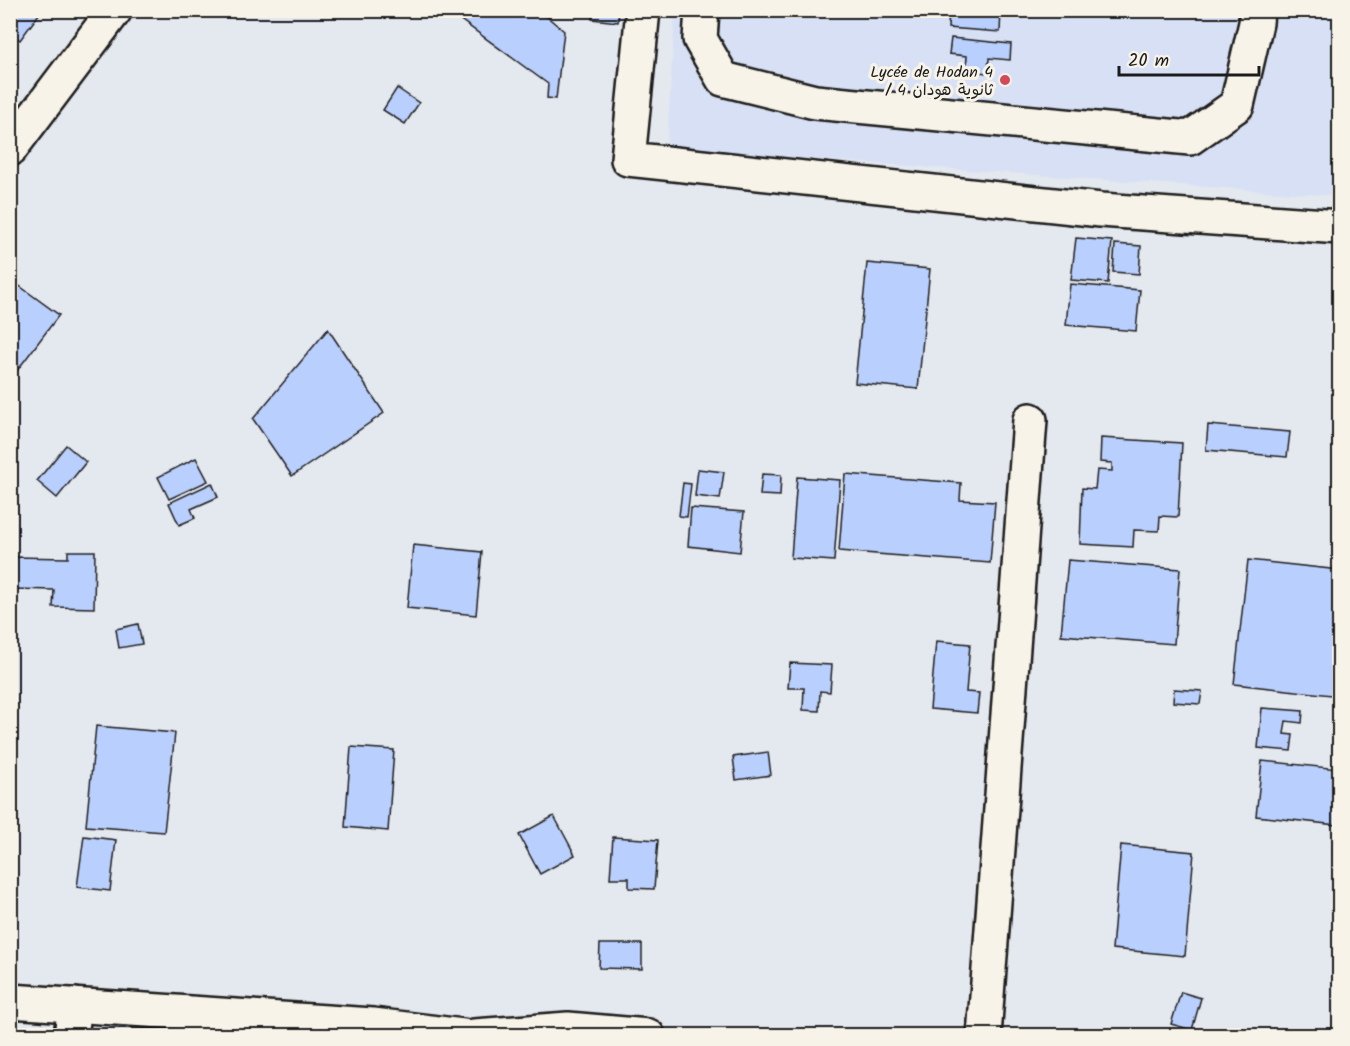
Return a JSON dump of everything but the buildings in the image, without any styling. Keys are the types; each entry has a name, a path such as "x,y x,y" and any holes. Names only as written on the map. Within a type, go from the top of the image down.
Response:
{"street":[{"path":"10,149 115,10"},
{"path":"643,10 628,159 1101,210 1340,227"},
{"path":"702,10 700,39 723,79 815,102 1190,138 1237,105 1257,10"},
{"path":"984,1035 1030,420"},
{"path":"10,1001 73,1020 374,1026 463,1035"},
{"path":"474,1035 568,1029 648,1035"}],"shaded area":[{"name":"Lycée de Hodan 4 / ثانوية هودان 4","path":"675,11 1339,11 1339,196 667,149"}],"place":[{"name":"Lycée de Hodan 4 / ثانوية هودان 4","path":"1005,80"}]}
